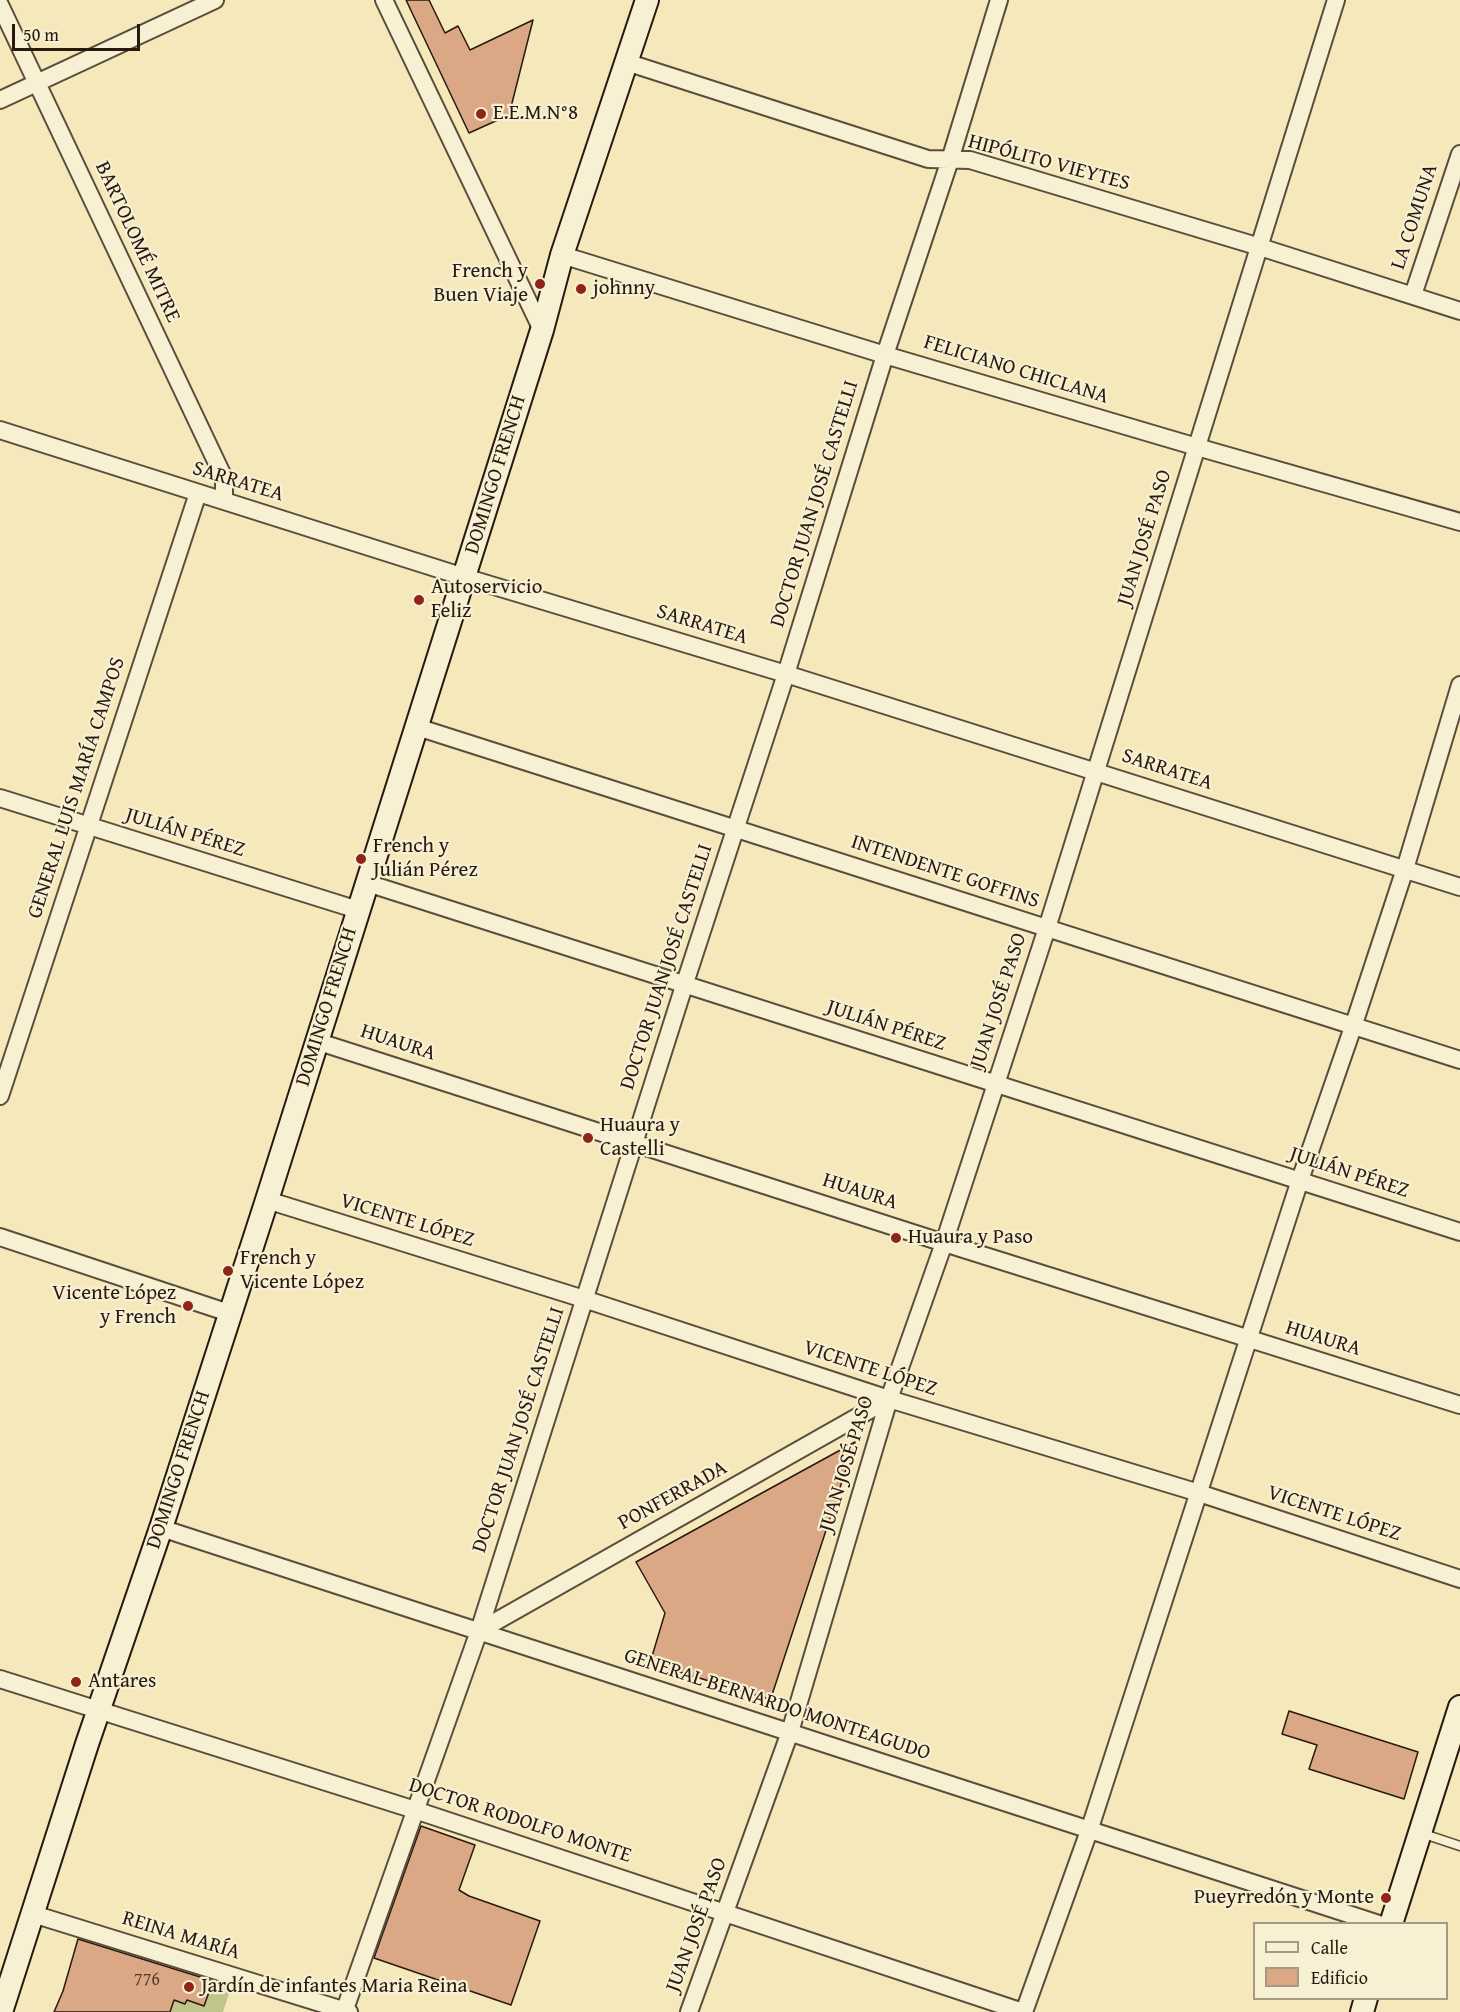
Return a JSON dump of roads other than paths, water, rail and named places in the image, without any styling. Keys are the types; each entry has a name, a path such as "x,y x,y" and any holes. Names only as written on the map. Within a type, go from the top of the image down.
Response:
{"street":[{"path":"0,100 215,0"},
{"path":"384,0 542,330"},
{"name":"DOMINGO FRENCH","path":"1,2012 267,1200 542,330 562,255 647,0"},
{"name":"DOCTOR JUAN JOSÉ CASTELLI","path":"346,2011 479,1631 684,986 786,674 885,355 950,160 999,0"},
{"name":"JUAN JOSÉ PASO","path":"689,2012 790,1732 889,1399 944,1243 1047,928 1336,0"},
{"name":"BARTOLOMÉ MITRE","path":"0,5 224,478 224,501"},
{"name":"HIPÓLITO VIEYTES","path":"626,62 928,159 970,160 1260,247 1460,311"},
{"name":"LA COMUNA","path":"1413,295 1460,154"},
{"name":"FELICIANO CHICLANA","path":"562,255 885,355 1460,522"},
{"name":"SARRATEA","path":"0,429 464,577 786,674 1460,887"},
{"name":"GENERAL LUIS MARÍA CAMPOS","path":"0,1096 198,493"},
{"path":"1024,2012 1089,1831 1300,1180 1405,869 1460,685"},
{"name":"INTENDENTE GOFFINS","path":"417,727 1460,1060"},
{"name":"JULIÁN PÉREZ","path":"0,798 358,910"},
{"name":"JULIÁN PÉREZ","path":"367,883 1460,1232"},
{"name":"HUAURA","path":"316,1041 944,1243 1460,1405"},
{"name":"VICENTE LÓPEZ","path":"267,1200 584,1299 889,1399 1199,1493 1460,1579"},
{"path":"0,1237 229,1313"},
{"name":"PONFERRADA","path":"479,1631 889,1399"},
{"name":"GENERAL BERNARDO MONTEAGUDO","path":"161,1528 1375,1922"},
{"name":"DOCTOR RODOLFO MONTE","path":"0,1679 415,1810 1024,2012"},
{"path":"1391,1922 1460,1707"},
{"name":"REINA MARÍA","path":"33,1914 346,2011"}],"lane":[{"path":"1420,1833 1460,1846"}],"place":[{"name":"E.E.M.N°8","path":"481,114"},
{"name":"French y Buen Viaje","path":"540,284"},
{"name":"johnny","path":"581,289"},
{"name":"Autoservicio Feliz","path":"419,600"},
{"name":"French y Julián Pérez","path":"361,859"},
{"name":"Huaura y Castelli","path":"588,1138"},
{"name":"Huaura y Paso","path":"896,1238"},
{"name":"French y Vicente López","path":"228,1271"},
{"name":"Vicente López y French","path":"188,1306"},
{"name":"Antares","path":"76,1682"},
{"name":"Pueyrredón y Monte","path":"1386,1898"},
{"name":"Jardín de infantes Maria Reina","path":"189,1987"}]}
